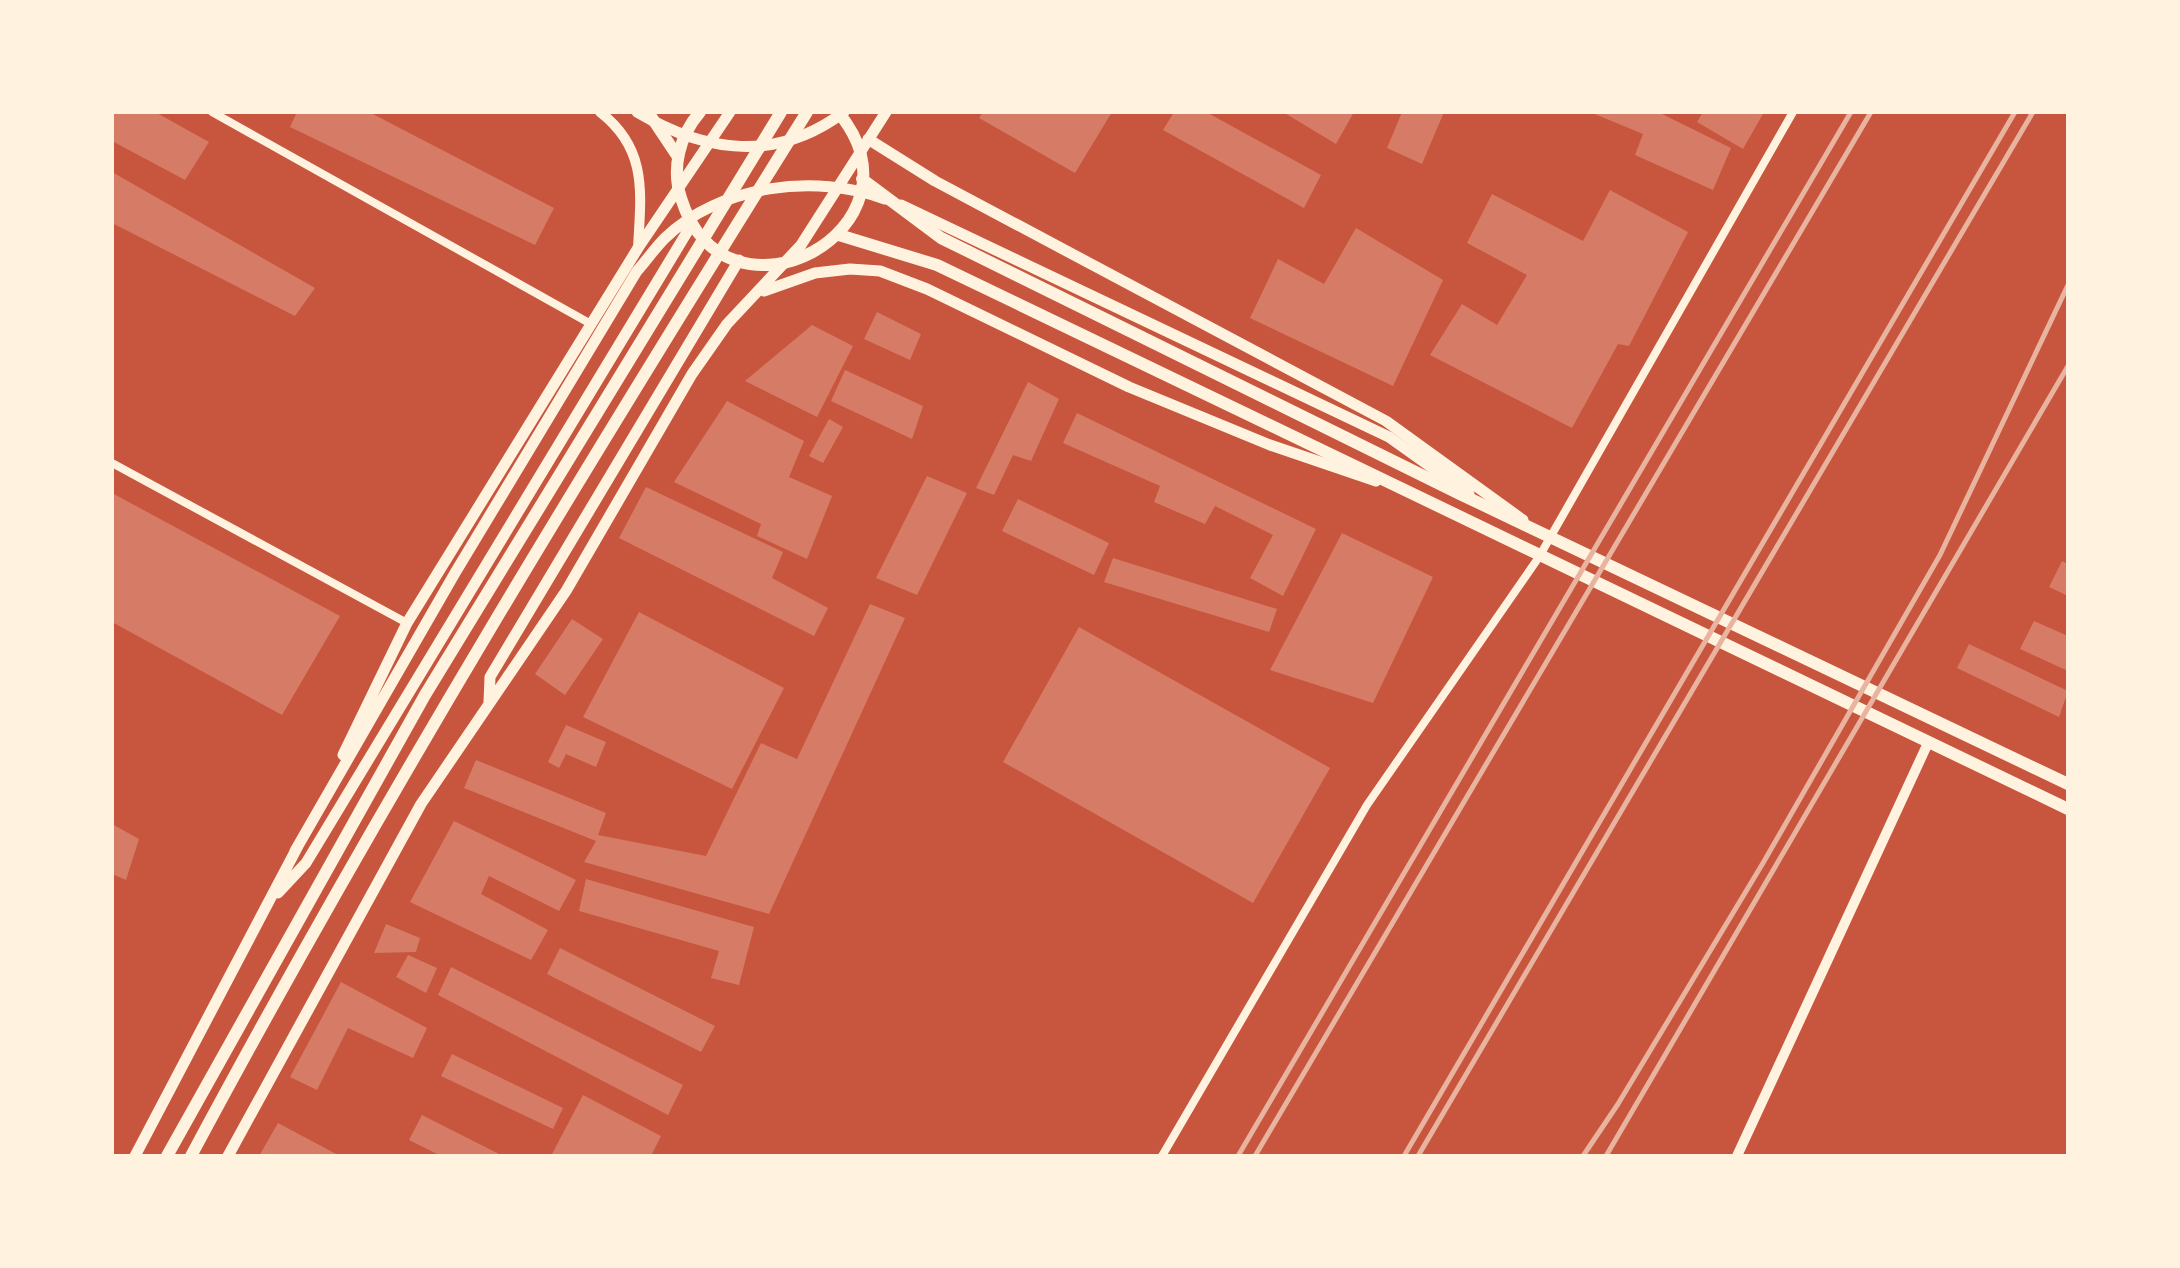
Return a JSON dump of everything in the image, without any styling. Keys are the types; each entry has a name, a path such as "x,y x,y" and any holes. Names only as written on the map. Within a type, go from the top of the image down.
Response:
{"main road":[{"path":"637,112 686,138 738,148 766,146 805,133 841,112 856,139 862,179 851,218 839,235 817,252 792,263 765,265 739,260 712,246 692,224 679,192 678,157 683,138 700,112"},
{"path":"648,112 678,157"},
{"path":"135,1156 295,851 407,623 638,248 730,112"},
{"path":"167,1156 425,695 781,112"},
{"path":"191,1156 280,990 443,704 807,112"},
{"path":"228,1156 421,804 566,591 692,374 727,324 759,293 824,213 886,112"},
{"path":"868,139 935,181 1386,421 1544,534"},
{"path":"862,179 941,238 1485,506 2068,784"},
{"path":"295,851 637,271 666,237 703,212 739,196 791,187 829,185 867,192 909,208 1389,437 1485,506"},
{"path":"266,907 306,863 692,224"},
{"path":"839,235 937,265 2068,809"},
{"path":"489,702 490,677 739,260"},
{"path":"759,293 815,273 850,269 880,271 927,289 1129,387 1270,445 1398,488"}],"street":[{"path":"212,112 591,324"},
{"path":"600,112 620,128 634,156 641,190 638,248"},
{"path":"1162,1156 1367,805 1539,557 1544,534 1793,112"},
{"path":"112,463 407,623"},
{"path":"1737,1156 1928,743"}],"building":[{"path":"112,112 155,112 209,142 185,180 112,141"},
{"path":"297,112 369,112 554,208 535,245 290,127"},
{"path":"983,112 1112,112 1075,173 979,118"},
{"path":"1174,112 1206,112 1321,175 1304,208 1163,130"},
{"path":"1283,112 1354,112 1336,144"},
{"path":"1402,112 1444,112 1422,164 1387,148"},
{"path":"1590,112 1658,112 1731,148 1713,190 1635,155 1643,134"},
{"path":"1703,112 1764,112 1743,149 1697,122"},
{"path":"112,172 315,288 295,316 112,223"},
{"path":"1610,190 1688,232 1629,346 1618,344 1572,428 1430,355 1462,304 1497,325 1527,275 1467,243 1492,194 1583,241"},
{"path":"1356,228 1443,280 1393,386 1250,318 1278,259 1324,284"},
{"path":"877,312 921,334 910,360 864,339"},
{"path":"812,325 853,346 817,417 745,381"},
{"path":"845,370 923,406 912,439 831,401"},
{"path":"1028,382 1059,399 1031,461 1013,455 994,495 976,488"},
{"path":"727,401 804,441 789,477 832,496 807,559 757,536 761,524 674,482"},
{"path":"1077,413 1316,529 1283,596 1250,578 1273,535 1215,506 1205,524 1154,502 1160,486 1063,443"},
{"path":"829,419 843,427 823,463 809,456"},
{"path":"927,476 967,493 917,595 876,578"},
{"path":"646,487 783,552 772,578 828,608 814,636 619,538"},
{"path":"112,493 340,616 282,715 112,622"},
{"path":"1018,499 1109,543 1094,575 1002,531"},
{"path":"1342,533 1433,577 1373,703 1270,670"},
{"path":"1113,558 1277,609 1269,632 1104,582"},
{"path":"2062,561 2068,564 2068,596 2049,587"},
{"path":"870,604 905,618 769,914 584,862 596,841 464,788 476,760 606,813 598,835 706,856 761,743 797,759"},
{"path":"639,612 784,688 732,789 583,717"},
{"path":"572,619 603,639 565,695 535,674"},
{"path":"2034,621 2068,636 2068,671 2020,649"},
{"path":"1079,627 1330,768 1253,903 1003,762"},
{"path":"1969,644 2068,691 2059,717 1957,668"},
{"path":"566,725 606,742 596,767 566,754 559,768 548,762"},
{"path":"454,821 576,880 559,911 489,876 481,894 548,930 531,960 410,902"},
{"path":"112,824 139,839 126,880 112,874"},
{"path":"586,879 754,927 739,985 711,978 719,951 579,911"},
{"path":"386,924 420,938 416,952 374,953"},
{"path":"560,948 715,1026 701,1052 547,974"},
{"path":"408,955 437,968 426,993 396,977"},
{"path":"451,967 683,1085 668,1115 438,995"},
{"path":"341,982 427,1028 413,1058 348,1028 317,1090 290,1077"},
{"path":"452,1054 563,1108 553,1129 441,1076"},
{"path":"583,1095 661,1136 651,1156 551,1156"},
{"path":"422,1115 503,1156 441,1156 409,1140"},
{"path":"278,1123 340,1156 259,1156"}],"railway":[{"path":"1238,1156 1851,112"},
{"path":"1255,1156 1871,112"},
{"path":"1404,1156 2015,112"},
{"path":"1418,1156 2033,112"},
{"path":"1583,1156 1618,1104 1763,863 1940,555 2068,285"},
{"path":"1606,1156 2068,366"}]}
